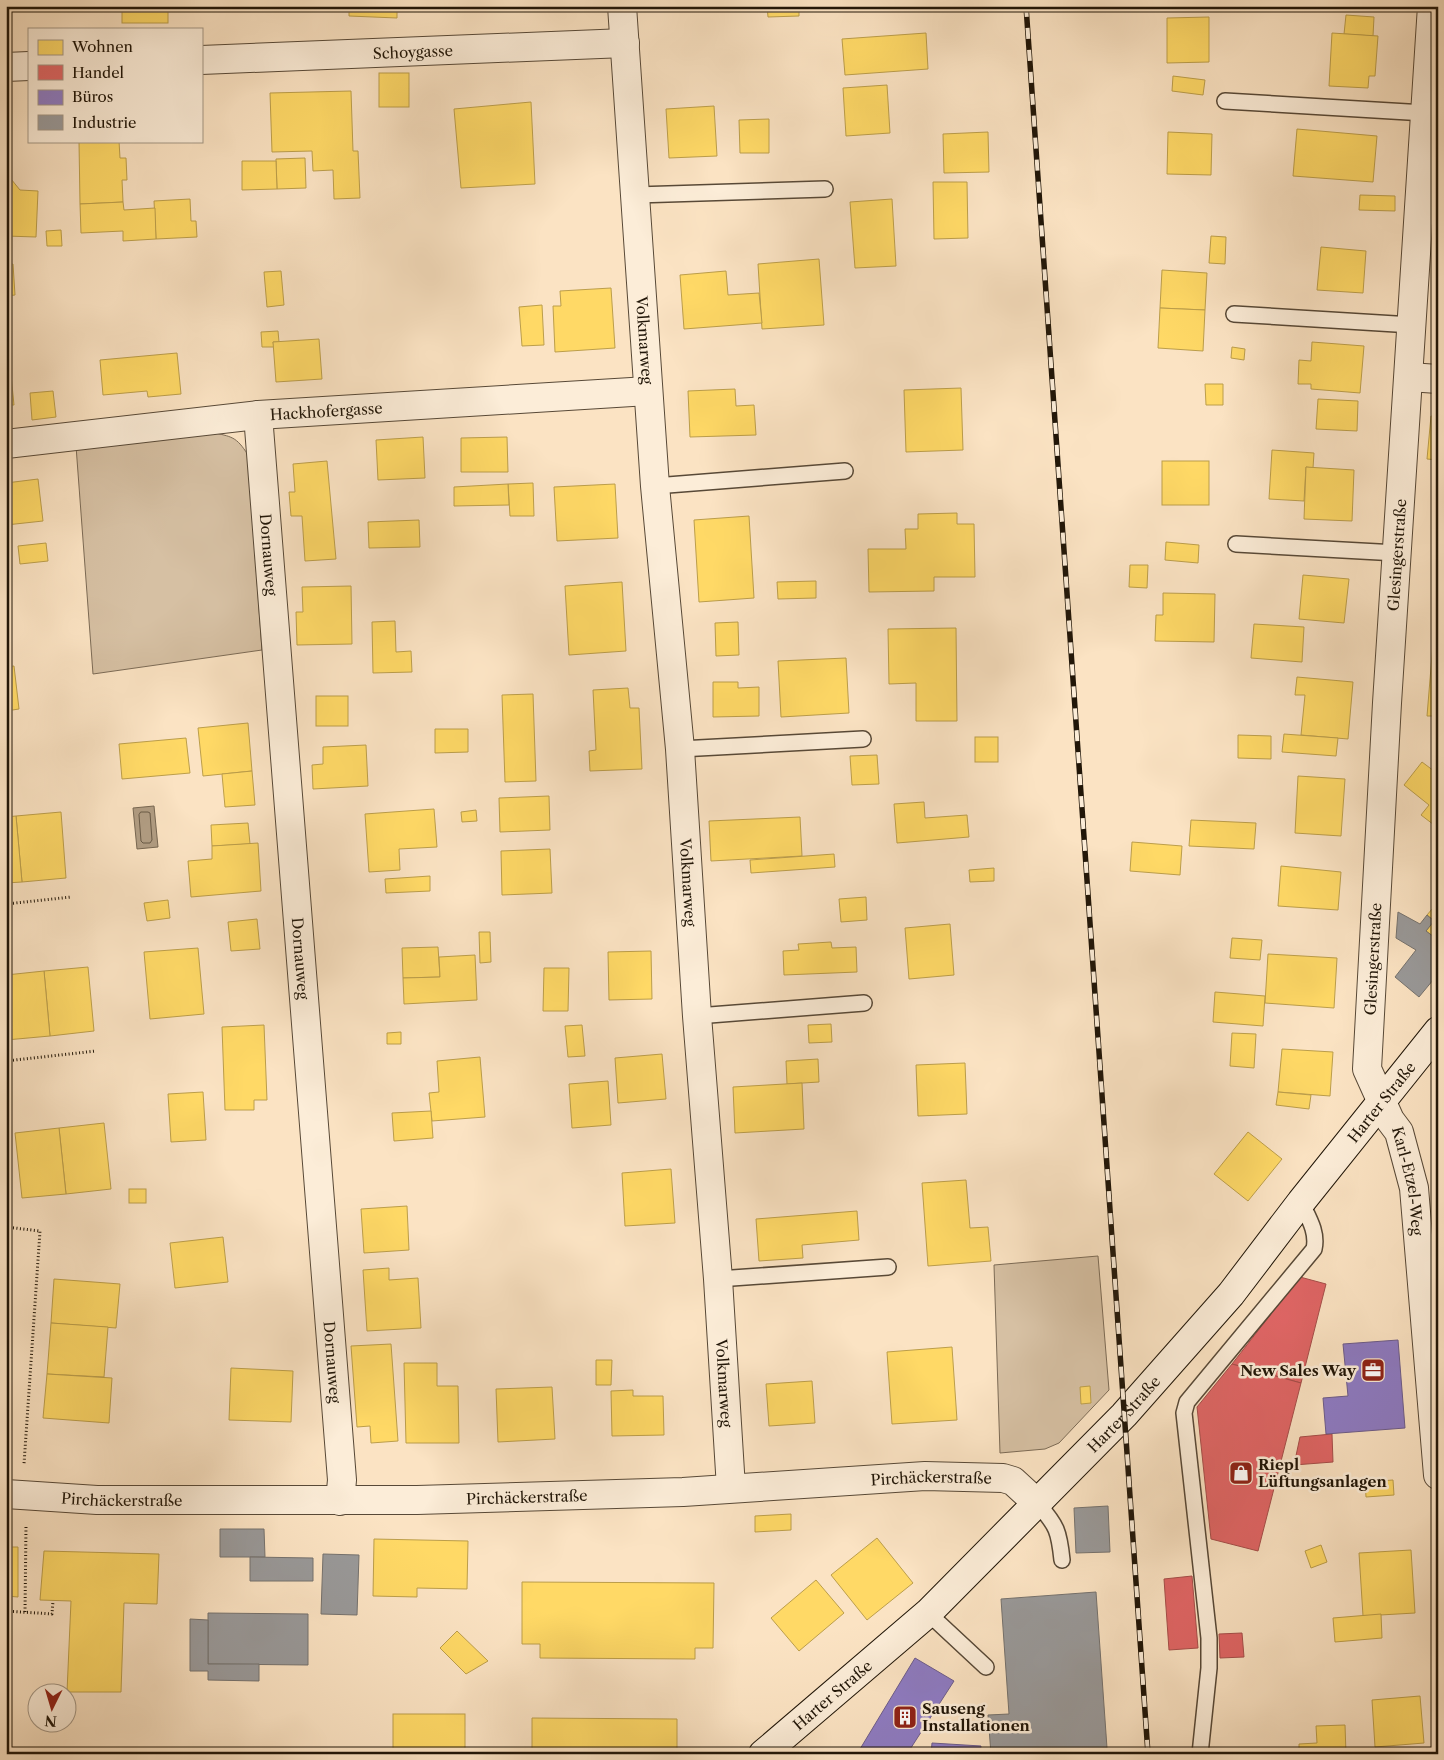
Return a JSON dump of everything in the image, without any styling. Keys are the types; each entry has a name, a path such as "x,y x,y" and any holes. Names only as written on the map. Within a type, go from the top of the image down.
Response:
{"street":[{"name":"Volkmarweg","path":"622,6 655,486 680,749 731,1488"},
{"name":"Glesingerstraße","path":"1382,1100 1366,1069 1387,703 1432,6"},
{"name":"Schoygasse","path":"202,60 625,43"},
{"path":"6,67 28,66"},
{"path":"1409,378 1438,379"},
{"name":"Hackhofergasse","path":"6,444 258,415 648,391"},
{"name":"Dornauweg","path":"258,415 342,1480 340,1501"},
{"name":"Harter Straße","path":"763,1754 928,1613 1124,1415 1230,1294 1438,1031"},
{"name":"Karl-Etzel-Weg","path":"1382,1100 1390,1120 1399,1132 1414,1188 1436,1431 1438,1475"},
{"name":"Pirchäckerstraße","path":"14,1494 97,1500 340,1501 683,1492 925,1476 1003,1478 1014,1481 1038,1504"}],"lane":[{"path":"1225,101 1425,113"},
{"path":"636,195 825,189"},
{"path":"1234,314 1412,325"},
{"path":"655,486 845,471"},
{"path":"1236,544 1397,553"},
{"path":"680,749 863,739"},
{"path":"697,1016 864,1003"},
{"path":"1200,1754 1209,1668 1209,1638 1184,1413 1187,1402 1314,1249 1316,1239 1312,1225 1301,1202"},
{"path":"718,1279 888,1267"},
{"path":"1038,1504 1050,1517 1060,1535 1062,1560"},
{"path":"928,1613 986,1666"}],"path":[{"path":"6,904 71,897"},
{"path":"6,1061 96,1051"},
{"path":"6,1227 40,1231 14,1494"},
{"path":"25,1612 26,1525"},
{"path":"6,1611 52,1614 53,1601"}],"shaded area":[{"path":"211,432 233,438 248,455 262,650 93,674 76,446"},
{"path":"1098,1256 1109,1390 1059,1443 1045,1449 1000,1453 994,1265"}],"water":[{"path":"154,806 158,847 137,849 133,808"}],"building: Wohnen":[{"path":"122,6 168,6 168,23 122,23"},
{"path":"349,6 397,6 397,18 349,16"},
{"path":"504,6 526,6 526,10 504,10"},
{"path":"767,6 799,6 799,16 768,17"},
{"path":"1346,15 1374,17 1373,36 1344,34"},
{"path":"1209,17 1209,62 1167,63 1167,18"},
{"path":"926,33 928,69 845,75 842,39"},
{"path":"1332,33 1378,36 1375,76 1369,76 1368,88 1329,86"},
{"path":"379,73 409,73 409,107 379,107"},
{"path":"1173,76 1205,80 1203,95 1172,91"},
{"path":"887,85 890,133 846,136 843,88"},
{"path":"351,91 353,151 358,151 360,198 334,199 333,170 313,171 312,151 272,152 270,93"},
{"path":"531,102 535,184 461,188 454,109"},
{"path":"714,106 717,156 669,158 666,109"},
{"path":"769,119 769,153 740,153 739,120"},
{"path":"1297,129 1377,136 1373,182 1293,176"},
{"path":"988,132 989,172 944,173 943,134"},
{"path":"1168,132 1212,134 1211,175 1167,174"},
{"path":"79,142 119,142 120,158 126,158 127,180 122,180 123,202 80,204"},
{"path":"305,158 306,188 277,189 276,159"},
{"path":"242,161 276,161 277,189 242,190"},
{"path":"11,179 20,190 38,191 36,237 6,236 6,183"},
{"path":"933,182 967,182 968,238 934,239"},
{"path":"1360,195 1395,196 1395,211 1359,210"},
{"path":"190,199 191,221 196,221 197,237 156,239 154,201"},
{"path":"892,199 896,266 855,268 850,202"},
{"path":"123,202 124,210 155,208 156,239 123,241 123,231 81,233 80,204"},
{"path":"61,230 62,246 47,246 46,231"},
{"path":"1211,236 1226,237 1225,264 1209,263"},
{"path":"1321,247 1366,251 1363,293 1317,290"},
{"path":"819,259 824,325 762,329 758,264"},
{"path":"13,264 15,295 6,296 6,265"},
{"path":"1162,270 1207,273 1205,310 1160,308"},
{"path":"281,271 284,305 267,307 264,272"},
{"path":"726,271 728,295 759,293 762,323 684,329 680,275"},
{"path":"611,288 615,348 555,352 553,306 561,306 560,291"},
{"path":"542,305 544,345 522,346 519,307"},
{"path":"1160,308 1205,310 1203,351 1158,348"},
{"path":"278,331 279,342 273,342 274,347 262,347 261,332"},
{"path":"319,339 322,379 276,382 273,342"},
{"path":"1312,342 1364,346 1360,393 1311,389 1311,384 1298,384 1299,360 1311,361"},
{"path":"1232,347 1245,349 1244,360 1231,358"},
{"path":"177,353 181,394 148,397 147,391 103,395 100,360"},
{"path":"10,365 14,405 6,405 6,366"},
{"path":"1205,384 1223,384 1223,405 1206,405"},
{"path":"961,388 963,450 906,452 904,390"},
{"path":"735,389 736,406 754,405 756,435 690,437 688,391"},
{"path":"53,391 56,417 32,420 30,393"},
{"path":"1318,399 1358,401 1357,431 1316,429"},
{"path":"1431,416 1438,417 1438,460 1427,459"},
{"path":"423,437 425,478 378,480 376,440"},
{"path":"507,437 508,472 461,472 461,438"},
{"path":"1272,450 1314,453 1313,468 1306,467 1304,501 1269,499"},
{"path":"327,461 336,559 305,561 302,516 291,516 289,492 295,492 293,464"},
{"path":"1162,461 1209,461 1209,505 1162,505"},
{"path":"1306,467 1354,470 1352,521 1304,519"},
{"path":"38,479 43,521 6,525 6,483"},
{"path":"533,483 534,516 510,516 508,484"},
{"path":"508,484 509,505 454,506 454,487"},
{"path":"615,484 618,538 557,541 554,487"},
{"path":"957,513 957,524 974,524 975,577 934,577 934,591 869,592 868,549 906,549 905,529 918,529 918,514"},
{"path":"749,516 754,598 699,602 694,520"},
{"path":"419,520 420,547 369,548 368,522"},
{"path":"1166,542 1199,545 1198,563 1165,560"},
{"path":"46,543 48,561 20,564 18,546"},
{"path":"1130,565 1148,565 1147,588 1129,587"},
{"path":"1303,575 1349,579 1344,623 1299,619"},
{"path":"816,581 816,598 778,599 777,582"},
{"path":"622,582 626,651 569,655 565,586"},
{"path":"351,586 352,644 297,645 296,612 303,612 302,587"},
{"path":"1163,593 1215,594 1214,642 1155,641 1156,615 1163,615"},
{"path":"395,621 396,652 411,651 412,672 373,673 372,622"},
{"path":"738,622 739,655 716,656 715,623"},
{"path":"1254,624 1304,627 1302,662 1251,658"},
{"path":"956,628 957,721 916,721 916,683 889,684 888,629"},
{"path":"1434,631 1438,631 1438,716 1427,716"},
{"path":"846,658 849,713 781,717 778,661"},
{"path":"14,666 19,709 6,711 6,667"},
{"path":"1297,677 1353,682 1348,739 1301,735 1305,695 1295,695"},
{"path":"713,682 738,682 738,688 759,687 759,716 713,717"},
{"path":"628,688 630,708 639,708 642,769 590,771 589,751 596,750 593,690"},
{"path":"533,694 536,781 505,782 502,695"},
{"path":"316,696 348,696 348,726 316,726"},
{"path":"248,723 252,771 203,776 198,728"},
{"path":"435,729 468,729 468,752 435,753"},
{"path":"1284,734 1338,738 1336,756 1282,752"},
{"path":"1238,735 1271,736 1271,759 1238,758"},
{"path":"975,737 998,737 998,762 975,762"},
{"path":"186,738 190,773 122,779 119,744"},
{"path":"366,745 368,786 313,789 312,765 323,764 323,747"},
{"path":"877,755 879,784 852,785 850,756"},
{"path":"1422,762 1438,774 1438,828 1421,815 1429,805 1404,785"},
{"path":"252,771 255,805 225,807 222,774"},
{"path":"1298,776 1345,779 1341,836 1295,833"},
{"path":"549,796 550,830 500,832 499,798"},
{"path":"924,802 925,818 967,815 969,837 897,843 894,804"},
{"path":"434,809 437,847 399,849 400,870 369,872 365,814"},
{"path":"476,810 477,821 462,822 461,812"},
{"path":"61,812 66,878 22,882 16,816"},
{"path":"16,816 22,882 6,883 6,817"},
{"path":"800,817 802,856 711,861 709,821"},
{"path":"1191,820 1256,823 1254,849 1189,846"},
{"path":"248,823 250,844 212,846 211,825"},
{"path":"1132,842 1182,846 1180,875 1130,871"},
{"path":"258,843 261,891 191,897 188,861 212,859 212,846"},
{"path":"550,849 552,893 502,895 501,851"},
{"path":"834,854 835,867 751,873 750,860"},
{"path":"1281,866 1341,872 1338,910 1278,906"},
{"path":"994,868 994,881 970,882 969,870"},
{"path":"430,876 430,891 386,893 385,879"},
{"path":"866,897 867,920 841,922 839,899"},
{"path":"168,900 170,918 147,921 144,903"},
{"path":"1438,902 1438,924 1427,915"},
{"path":"257,919 260,949 231,951 228,922"},
{"path":"1434,921 1438,924 1438,940 1426,931"},
{"path":"950,924 954,975 909,979 905,928"},
{"path":"479,932 490,932 491,962 480,963"},
{"path":"1232,938 1262,940 1260,960 1230,958"},
{"path":"831,942 832,948 856,947 857,972 784,975 783,951 799,950 798,944"},
{"path":"438,947 440,977 403,978 402,948"},
{"path":"198,948 204,1014 150,1019 144,952"},
{"path":"651,951 652,999 609,1000 608,952"},
{"path":"1268,954 1337,958 1334,1008 1265,1003"},
{"path":"475,955 477,1000 404,1004 403,978 440,977 439,957"},
{"path":"88,967 94,1031 50,1036 44,971"},
{"path":"544,968 569,968 568,1011 543,1011"},
{"path":"44,971 50,1036 6,1040 6,975"},
{"path":"1215,992 1265,996 1263,1026 1213,1022"},
{"path":"831,1024 832,1042 809,1043 808,1025"},
{"path":"264,1025 267,1100 254,1100 254,1110 225,1110 222,1027"},
{"path":"582,1025 585,1056 568,1057 565,1026"},
{"path":"401,1032 401,1044 387,1044 387,1033"},
{"path":"1232,1033 1256,1034 1254,1068 1230,1066"},
{"path":"1282,1049 1333,1052 1330,1096 1278,1092"},
{"path":"662,1054 666,1099 618,1103 615,1058"},
{"path":"480,1057 485,1117 432,1121 429,1093 439,1092 437,1061"},
{"path":"818,1059 819,1082 787,1084 786,1061"},
{"path":"965,1063 967,1114 918,1116 916,1065"},
{"path":"608,1081 611,1125 572,1128 569,1084"},
{"path":"802,1083 804,1129 735,1133 733,1087"},
{"path":"203,1092 206,1140 171,1142 168,1094"},
{"path":"1278,1092 1311,1095 1309,1109 1276,1105"},
{"path":"431,1111 433,1138 394,1141 392,1113"},
{"path":"104,1123 111,1189 66,1194 59,1128"},
{"path":"59,1128 66,1194 22,1198 15,1133"},
{"path":"1248,1132 1282,1159 1248,1201 1214,1174"},
{"path":"671,1169 675,1223 625,1226 622,1173"},
{"path":"966,1180 970,1228 988,1227 991,1261 928,1266 922,1183"},
{"path":"129,1189 146,1189 146,1203 129,1203"},
{"path":"407,1206 409,1250 364,1253 361,1209"},
{"path":"857,1211 859,1240 802,1245 803,1258 759,1261 756,1219"},
{"path":"223,1237 228,1282 175,1288 170,1243"},
{"path":"389,1268 389,1280 418,1278 421,1328 367,1331 363,1270"},
{"path":"54,1279 120,1284 116,1328 51,1323"},
{"path":"51,1323 108,1327 104,1377 47,1374"},
{"path":"391,1344 398,1441 371,1443 370,1426 357,1427 351,1346"},
{"path":"952,1347 957,1420 892,1424 887,1352"},
{"path":"596,1360 612,1360 611,1385 596,1385"},
{"path":"404,1363 437,1363 437,1386 458,1386 459,1443 406,1443"},
{"path":"231,1368 293,1371 291,1422 229,1420"},
{"path":"47,1374 112,1378 109,1423 43,1418"},
{"path":"812,1381 815,1423 769,1426 766,1384"},
{"path":"1090,1386 1091,1403 1081,1404 1080,1387"},
{"path":"552,1387 555,1439 498,1442 496,1389"},
{"path":"633,1390 633,1396 663,1396 664,1435 612,1436 611,1391"},
{"path":"1393,1480 1394,1495 1366,1497 1365,1482"},
{"path":"791,1514 791,1530 755,1532 755,1516"},
{"path":"877,1538 913,1583 867,1620 831,1575"},
{"path":"374,1539 468,1541 467,1589 417,1588 417,1597 373,1596"},
{"path":"1321,1545 1327,1562 1311,1568 1305,1551"},
{"path":"6,1547 18,1547 18,1597 6,1596"},
{"path":"1411,1550 1415,1613 1363,1616 1359,1553"},
{"path":"44,1551 159,1554 157,1604 124,1603 121,1692 78,1692 78,1682 67,1682 71,1601 40,1600"},
{"path":"816,1580 844,1613 799,1651 771,1618"},
{"path":"522,1582 714,1583 713,1648 695,1648 695,1659 540,1658 540,1644 522,1644"},
{"path":"1381,1614 1382,1638 1335,1642 1333,1618"},
{"path":"457,1631 488,1661 466,1674 440,1648"},
{"path":"1420,1696 1424,1743 1375,1747 1372,1700"},
{"path":"393,1714 465,1714 465,1754 393,1754"},
{"path":"532,1718 677,1719 677,1754 532,1754"},
{"path":"1345,1725 1346,1754 1299,1754 1299,1744 1317,1743 1316,1726"}],"building: Handel":[{"path":"1300,1277 1326,1284 1301,1383 1232,1364"},
{"name":"Riepl Lüftungsanlagen","path":"1232,1364 1301,1383 1258,1551 1211,1539 1197,1407"},
{"path":"1332,1434 1333,1462 1294,1465 1300,1437"},
{"path":"1192,1576 1198,1648 1169,1650 1164,1579"},
{"path":"1242,1633 1244,1657 1220,1658 1219,1634"}],"building: Büros":[{"name":"New Sales Way","path":"1398,1340 1405,1428 1326,1434 1323,1398 1348,1396 1343,1344"},
{"name":"Sauseng Installationen","path":"915,1658 954,1681 907,1754 857,1754"},
{"name":"Sauseng Installationen","path":"932,1743 981,1746 980,1754 931,1754"}],"building: Industrie":[{"path":"1398,912 1420,924 1427,915 1434,921 1426,931 1438,940 1438,974 1419,997 1395,977 1416,950 1396,938"},
{"path":"1108,1506 1110,1552 1076,1553 1074,1508"},
{"path":"220,1529 264,1529 265,1557 220,1557"},
{"path":"323,1554 359,1555 357,1615 321,1614"},
{"path":"250,1557 313,1558 313,1581 250,1581"},
{"path":"1096,1592 1107,1748 1028,1754 991,1754 988,1715 1009,1714 1001,1599"},
{"path":"208,1613 308,1614 308,1665 208,1664"},
{"path":"190,1619 208,1620 208,1664 259,1664 259,1681 208,1680 208,1671 190,1671"}],"railway":[{"path":"1026,6 1148,1754"}],"place":[{"name":"New Sales Way","path":"1373,1370"},
{"name":"Riepl Lüftungsanlagen","path":"1241,1473"},
{"name":"Sauseng Installationen","path":"905,1717"}]}
